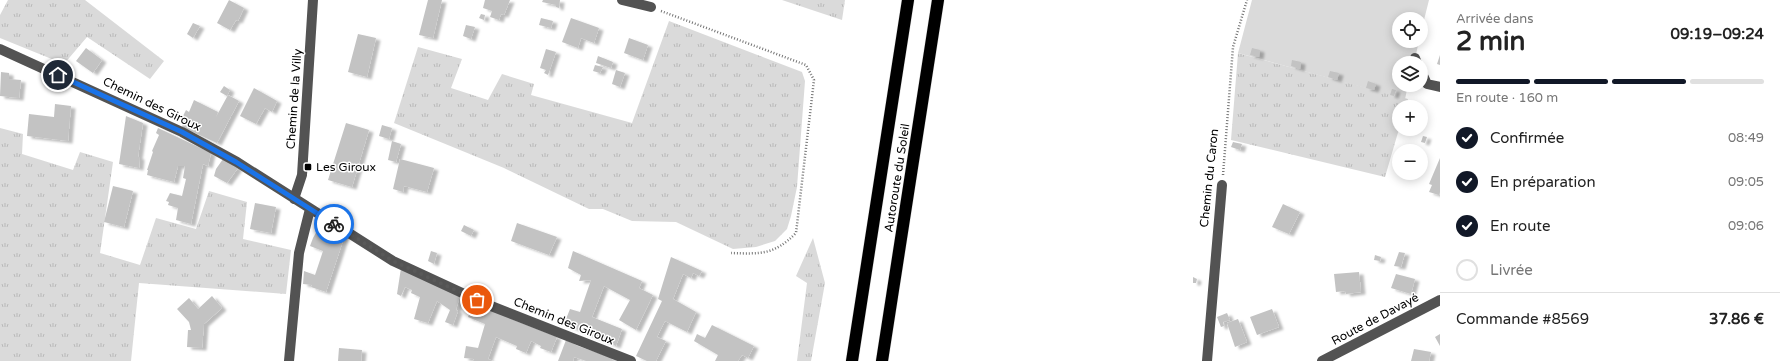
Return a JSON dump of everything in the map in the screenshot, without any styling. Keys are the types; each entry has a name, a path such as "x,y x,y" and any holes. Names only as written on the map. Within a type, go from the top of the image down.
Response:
{"highway":[{"name":"Autoroute du Soleil","path":"852,361 908,0"},
{"name":"Autoroute du Soleil","path":"882,361 938,0"}],"street":[{"name":"Chemin de la Villy","path":"294,199 302,175 313,0"},
{"path":"622,0 651,7"},
{"name":"Chemin des Giroux","path":"0,49 182,132 236,162 393,261 489,305 631,361"},
{"path":"1428,84 1440,87"},
{"name":"Chemin du Caron","path":"1207,361 1222,186"},
{"path":"289,361 299,253 310,209"},
{"name":"Route de Davayé","path":"1322,361 1343,357 1440,300"}],"path":[{"name":"Chemin du Caron","path":"1222,186 1233,47 1246,0"},
{"path":"651,7 806,65 814,80 796,233 775,250 757,254 731,253"}],"green space":[{"path":"8,0 85,0 164,61 150,79 87,37 64,64 0,38 0,15"},
{"path":"782,0 845,0 842,20"},
{"path":"1252,0 1429,0 1426,12 1392,12 1392,48 1417,48 1416,56 1392,56 1392,92 1406,92 1405,99 1238,53"},
{"path":"669,21 802,72 805,81 797,187 787,229 775,241 756,247 733,249 676,222 632,221 603,209 589,209 504,168 394,123 418,47 462,59 451,88 488,100 502,74 534,84 531,95 632,123"},
{"path":"1238,53 1408,99 1392,100 1392,136 1397,136 1395,144 1392,144 1392,153 1385,177 1231,140"},
{"path":"0,128 23,134 22,154 73,170 80,152 113,162 100,253 140,265 156,218 196,229 209,191 247,202 243,239 291,250 286,294 139,283 131,361 0,361"},
{"path":"813,238 825,283 811,361 797,361 807,283 796,276"}],"building":[{"path":"229,0 244,8 238,21 236,20 230,30 217,23"},
{"path":"428,0 442,0 433,38 419,35"},
{"path":"485,0 510,0 504,15 501,14 499,20 490,17 492,11 483,8"},
{"path":"543,0 560,0 559,8 556,7 556,5 542,2"},
{"path":"481,14 485,15 484,20 479,18"},
{"path":"541,18 553,21 551,28 539,25"},
{"path":"571,18 599,28 594,43 581,38 578,48 562,42"},
{"path":"193,23 200,26 193,38 187,34"},
{"path":"466,25 475,27 471,39 463,36"},
{"path":"358,34 376,38 367,77 348,72"},
{"path":"629,38 648,45 643,60 624,53"},
{"path":"86,48 102,60 93,73 76,61"},
{"path":"1252,48 1260,50 1259,57 1250,55"},
{"path":"546,49 556,52 548,75 544,73 546,70 540,68"},
{"path":"1440,55 1440,65 1437,64"},
{"path":"598,56 613,62 611,68 596,63"},
{"path":"1292,60 1301,62 1300,69 1291,66"},
{"path":"595,65 603,67 600,73 593,71"},
{"path":"616,70 625,73 620,87 612,84"},
{"path":"1330,71 1339,73 1337,80 1328,77"},
{"path":"1,72 9,73 9,79 21,80 19,98 0,96"},
{"path":"1368,81 1376,84 1374,90 1366,88"},
{"path":"224,86 230,90 227,96 220,92"},
{"path":"254,88 277,101 272,112 265,108 256,124 240,116"},
{"path":"1392,89 1392,92 1395,92 1394,96 1390,95"},
{"path":"228,95 239,101 217,143 182,127 185,119 182,118 186,110 189,112 194,100 218,112 216,117"},
{"path":"55,104 71,106 68,141 27,136 29,114 54,117"},
{"path":"126,116 143,123 138,157 140,157 139,168 119,164"},
{"path":"346,123 369,130 352,187 328,180"},
{"path":"382,125 392,128 389,139 379,136"},
{"path":"158,128 211,153 208,166 203,164 191,224 176,220 178,208 168,205 169,202 166,201 170,193 182,196 186,179 183,178 185,166 178,166 174,182 147,175 152,151 159,135 156,133"},
{"path":"1423,136 1427,137 1425,143 1421,142"},
{"path":"392,141 401,144 396,162 388,160"},
{"path":"1233,142 1242,144 1240,150 1231,147"},
{"path":"1440,158 1439,195 1429,192 1432,185 1429,184"},
{"path":"223,159 238,168 227,183 214,176 216,169"},
{"path":"400,159 434,168 427,192 404,186 403,192 393,189"},
{"path":"113,186 133,191 124,227 104,222"},
{"path":"255,203 276,207 271,233 250,229"},
{"path":"1283,204 1300,212 1289,234 1272,227"},
{"path":"322,222 345,235 326,292 311,287 312,285 303,284 304,271 315,275 323,251 310,246"},
{"path":"517,223 557,237 549,255 511,241"},
{"path":"464,225 474,230 471,236 461,231"},
{"path":"431,251 437,253 434,264 428,261"},
{"path":"573,251 642,281 639,288 653,295 636,330 619,320 630,300 604,286 592,317 622,329 616,346 564,324 570,309 580,312 591,280 579,281 581,275 568,268"},
{"path":"1399,252 1405,253 1401,267 1394,266"},
{"path":"1375,255 1381,257 1380,261 1374,260"},
{"path":"671,257 702,271 699,276 693,273 691,278 683,274 673,299 696,312 687,332 665,321 657,337 666,341 656,361 647,361 636,356 662,301 658,299"},
{"path":"401,268 460,295 456,310 458,311 453,325 445,322 450,310 437,301 428,323 414,319 420,297 411,293 412,290 405,287 401,296 397,294"},
{"path":"1359,272 1361,292 1346,294 1345,291 1336,292 1334,274"},
{"path":"1396,274 1415,279 1411,294 1391,288"},
{"path":"1193,277 1197,279 1196,283 1193,283"},
{"path":"212,296 222,308 204,324 202,348 187,347 188,330 191,330 189,322 177,309 189,298 198,309"},
{"path":"469,299 516,321 557,337 551,352 540,348 541,346 531,341 526,353 516,349 517,346 496,337 488,359 493,361 473,361 474,359 464,358 466,346 478,348 485,324 468,317 471,310 466,307"},
{"path":"1272,309 1279,327 1257,335 1250,317"},
{"path":"1227,313 1230,320 1223,322 1224,326 1221,327 1217,317"},
{"path":"1238,319 1247,342 1235,347 1227,323"},
{"path":"712,325 754,346 748,358 742,355 738,361 715,361 718,355 694,341 697,334 705,338"},
{"path":"1440,334 1440,346 1435,337"},
{"path":"566,340 578,346 612,358 612,361 586,361 574,357 573,361 558,361"},
{"path":"339,348 362,350 361,361 338,361"},
{"path":"1414,349 1431,352 1429,361 1411,361"}],"way so far":[{"path":"334,224 393,261 477,300"}],"place":[{"name":"Les Giroux","path":"308,167"}],"route":[{"path":"58,75 182,132 236,162 334,224"}]}
